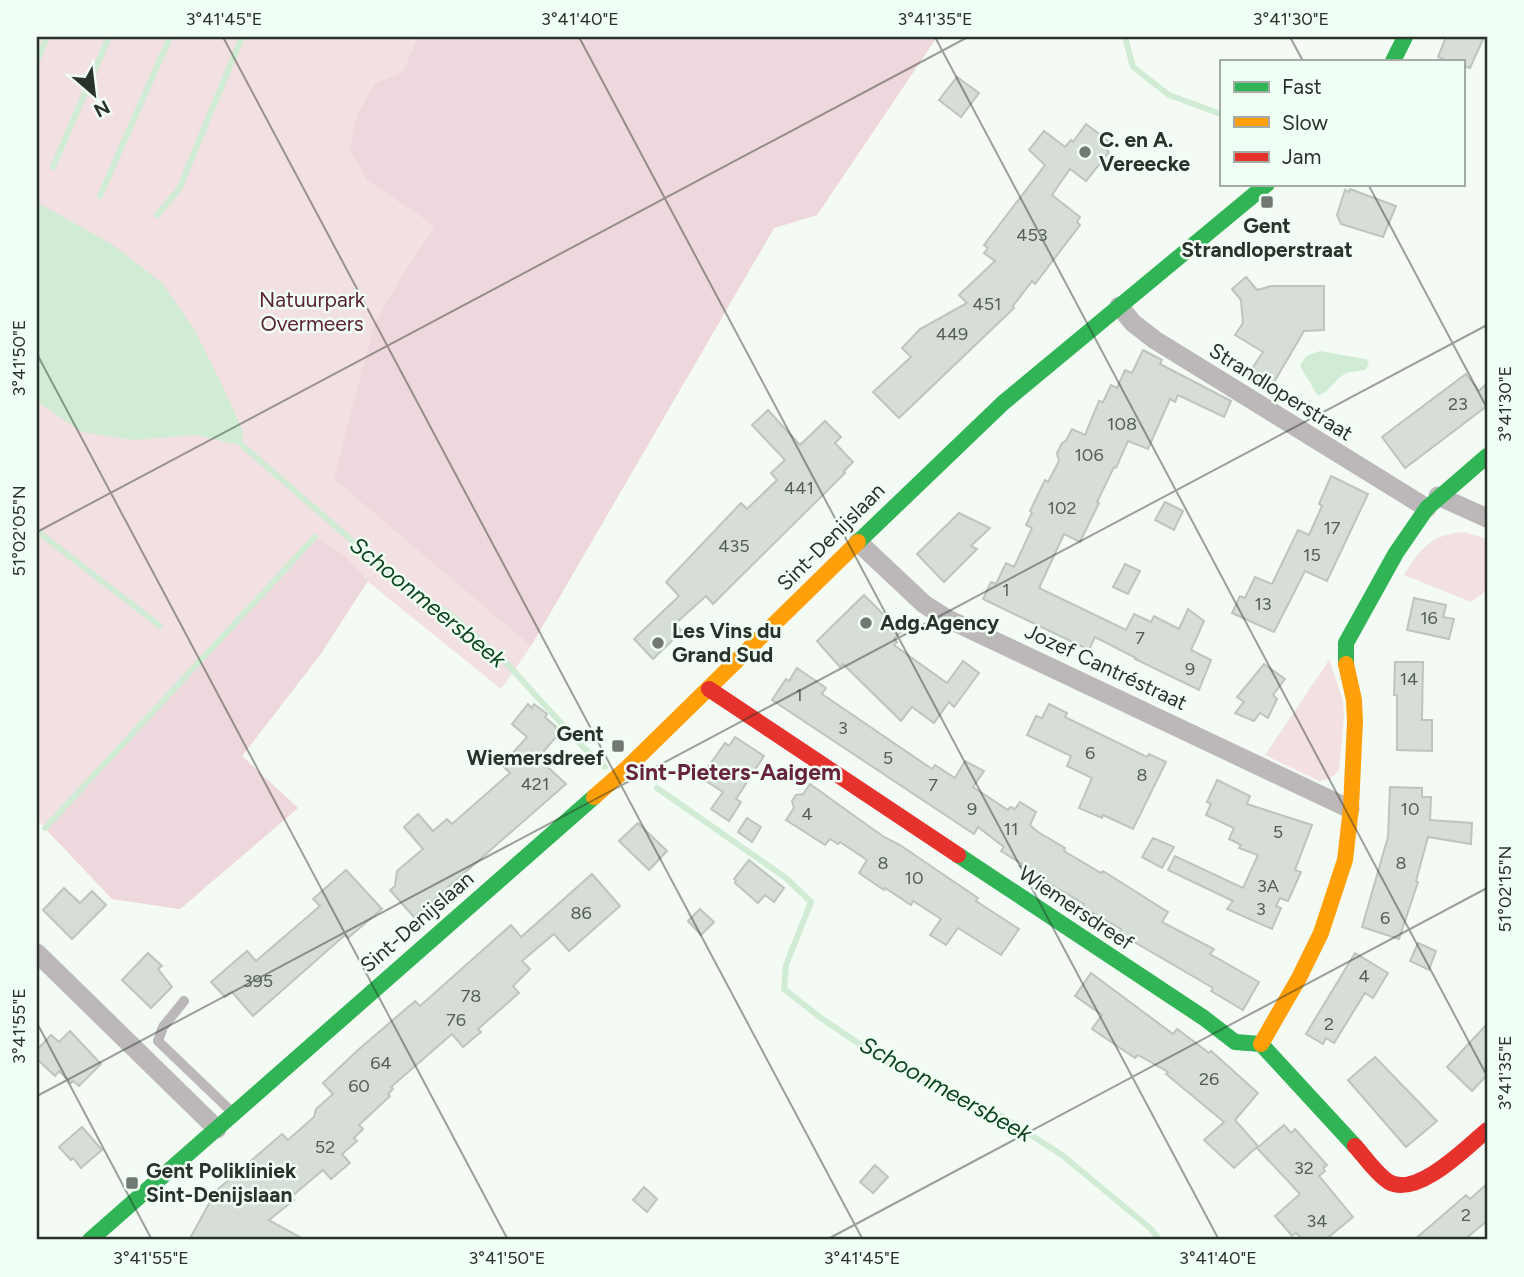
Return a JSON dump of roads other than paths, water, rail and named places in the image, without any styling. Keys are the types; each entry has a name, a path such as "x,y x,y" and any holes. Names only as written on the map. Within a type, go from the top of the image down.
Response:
{"street":[{"path":"1394,60 1405,37"},
{"name":"Sint-Denijslaan","path":"90,1240 627,768 966,436 1265,186"},
{"name":"Strandloperstraat","path":"1119,306 1133,323 1155,340 1433,502 1487,518"},
{"path":"1487,456 1433,502 1396,553 1346,643 1344,659 1356,704 1345,857 1319,942 1261,1044 1386,1180 1395,1185 1404,1186 1426,1177 1487,1130"},
{"name":"Jozef Cantréstraat","path":"858,542 924,604 946,618 1350,809"},
{"name":"Wiemersdreef","path":"709,689 1204,1018 1235,1042 1261,1044"},
{"path":"37,953 217,1129"}],"lane":[{"path":"184,1001 163,1027 158,1041 234,1114"}],"waterway":[{"path":"37,61 47,37"},
{"path":"53,167 109,37"},
{"path":"100,196 170,37"},
{"path":"157,215 179,189 242,37"},
{"path":"1125,37 1133,67 1169,95 1220,114"},
{"name":"Schoonmeersbeek","path":"243,446 395,578 454,617 509,666 583,747 605,767"},
{"path":"37,531 160,626"},
{"path":"45,828 315,537"},
{"name":"Schoonmeersbeek","path":"657,788 786,878 811,902 786,965 784,989 886,1062 1003,1117 1062,1155 1150,1228 1160,1240"}],"place":[{"name":"C. en A. Vereecke","path":"1085,152"},
{"name":"Gent Strandloperstraat","path":"1267,202"},
{"name":"Adg.Agency","path":"866,623"},
{"name":"Les Vins du Grand Sud","path":"658,643"},
{"name":"Gent Wiemersdreef","path":"618,746"},
{"name":"Gent Polikliniek Sint-Denijslaan","path":"132,1183"}],"district":[{"name":"Sint-Pieters-Aaigem","path":"733,772"}],"park label":[{"name":"Natuurpark Overmeers","path":"312,312"}]}
